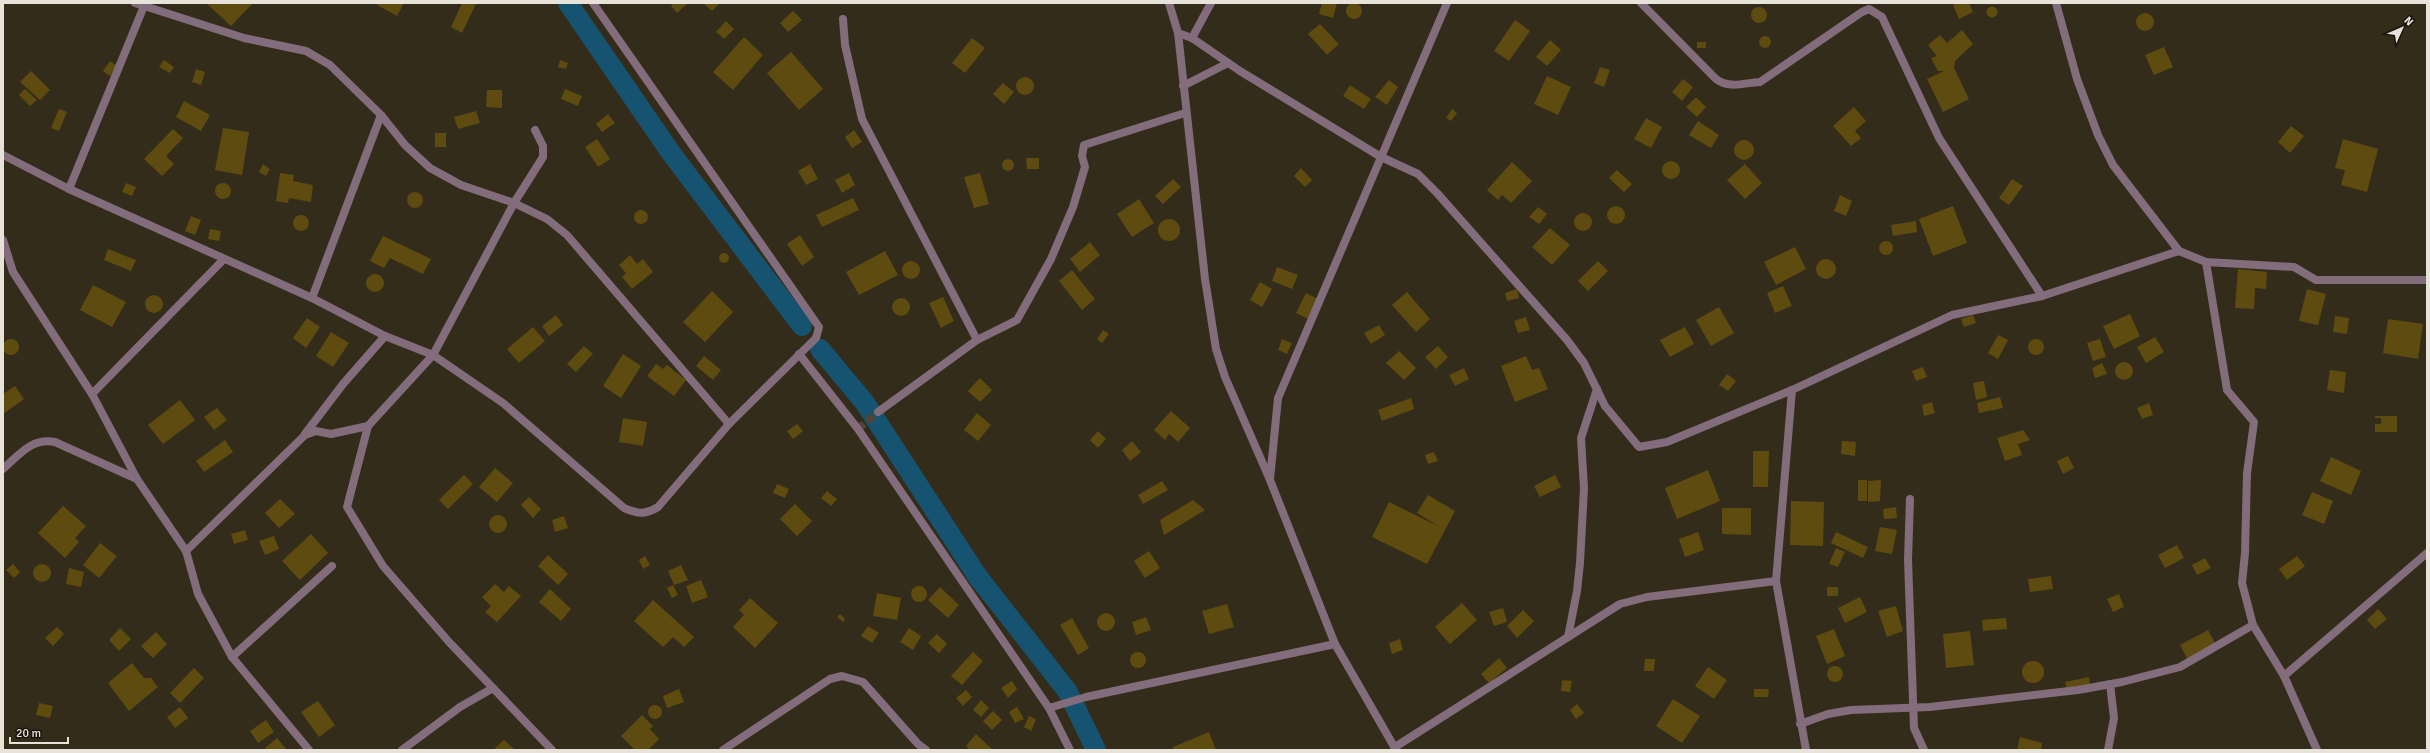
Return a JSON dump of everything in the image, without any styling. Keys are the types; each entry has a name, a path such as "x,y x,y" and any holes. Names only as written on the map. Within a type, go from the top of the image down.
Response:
{"street":[{"path":"135,3 244,38 306,51 330,66 381,115 405,145 430,168 461,185 514,203 547,219 567,235 729,424"},
{"path":"1169,3 1178,33 1185,113 1210,319 1216,349 1225,377 1270,480 1335,644 1395,748 1620,604 1647,597 1776,581"},
{"path":"1192,38 1210,3"},
{"path":"1270,480 1278,398 1447,3"},
{"path":"1641,3 1716,79 1724,84 1732,86 1741,83 1760,82 1862,12 1869,9 1877,13 1882,17 1939,138 2042,296"},
{"path":"2056,3 2077,79 2098,135 2113,165 2179,251 2206,262 2294,266 2316,280 2427,280"},
{"path":"3,155 69,188 312,298 385,336 433,355 503,403 624,508 638,514 648,513 658,507 729,424 816,338 819,332 817,321 597,4"},
{"path":"69,188 144,6"},
{"path":"843,19 845,45 862,119 976,340"},
{"path":"1178,33 1192,38 1228,63 1380,157 1418,174 1437,193 1567,340 1584,363 1605,406 1639,447 1666,442 1792,390 1952,315 2042,296 2179,251"},
{"path":"1183,86 1228,63"},
{"path":"878,412 976,340 1017,320 1051,259 1073,207 1085,168 1082,156 1084,144 1185,113"},
{"path":"312,298 381,115"},
{"path":"535,130 544,146 543,157 514,203 433,355 368,426 347,508 383,566 449,642 552,750"},
{"path":"3,242 16,278 92,394 137,479 186,551 198,594 232,657 310,750"},
{"path":"92,394 224,259"},
{"path":"2206,262 2227,390 2254,422 2247,473 2246,553 2242,583 2253,625 2284,676 2317,750"},
{"path":"186,551 305,435 343,384 385,336"},
{"path":"799,354 858,429 1049,708 1070,750"},
{"path":"1568,637 1577,591 1580,563 1584,488 1581,438 1597,389"},
{"path":"1792,390 1776,581 1800,724 1806,750"},
{"path":"305,435 316,430 331,434 368,426"},
{"path":"3,469 33,443 43,439 54,442 137,479"},
{"path":"3,459 15,458"},
{"path":"1910,499 1908,560 1914,728 1924,750"},
{"path":"2284,676 2427,553"},
{"path":"232,657 332,566"},
{"path":"1800,724 1828,714 1851,710 1914,708 2078,690 2110,684 2180,667 2253,625"},
{"path":"1049,708 1086,697 1335,644"},
{"path":"723,750 830,679 842,676 863,682 918,744 926,750"},
{"path":"2108,750 2114,718 2110,684"},
{"path":"402,750 460,707 493,688"}],"building":[{"path":"206,3 253,3 231,26"},
{"path":"378,3 404,3 397,16 377,5"},
{"path":"462,3 476,4 462,33 451,27"},
{"path":"674,3 688,3 677,13 671,6"},
{"path":"703,3 720,3 712,11"},
{"path":"1322,3 1337,3 1333,18 1319,14"},
{"path":"1354,3 1360,5 1362,11 1360,17 1354,19 1348,17 1346,11 1348,5"},
{"path":"1957,3 1969,3 1973,12 1959,19 1953,5"},
{"path":"1992,6 1996,8 1998,12 1996,16 1992,18 1988,16 1986,12 1988,8"},
{"path":"1756,7 1762,7 1767,12 1765,21 1762,23 1756,23 1751,18 1751,12"},
{"path":"793,11 802,20 788,32 780,23"},
{"path":"2145,13 2151,16 2154,22 2151,28 2145,31 2139,28 2136,22 2139,16"},
{"path":"1515,20 1530,31 1509,61 1494,51"},
{"path":"726,21 734,29 724,39 716,32"},
{"path":"1320,24 1339,44 1327,55 1308,34"},
{"path":"1962,30 1973,44 1955,61 1954,68 1969,99 1943,112 1927,79 1944,71 1938,71 1931,58 1937,56 1928,45 1940,35 1947,43"},
{"path":"1763,36 1767,36 1771,42 1767,48 1763,48 1759,44 1759,40"},
{"path":"744,37 763,55 733,90 713,72"},
{"path":"972,38 985,48 965,73 952,63"},
{"path":"1550,40 1561,50 1547,66 1536,57"},
{"path":"1697,42 1706,42 1706,48 1697,48"},
{"path":"2164,47 2173,67 2154,75 2145,55"},
{"path":"791,52 823,89 799,110 767,73"},
{"path":"164,60 174,67 170,73 159,67"},
{"path":"560,60 568,63 566,69 558,67"},
{"path":"110,61 117,66 110,76 103,71"},
{"path":"1600,67 1610,70 1604,87 1594,83"},
{"path":"196,69 205,72 201,85 192,82"},
{"path":"31,71 50,90 40,100 20,82"},
{"path":"1547,76 1571,87 1558,115 1534,104"},
{"path":"1025,77 1029,78 1033,82 1033,90 1029,94 1025,95 1021,94 1017,90 1016,86 1017,82 1021,78"},
{"path":"1683,79 1693,87 1682,101 1672,92"},
{"path":"1389,80 1398,87 1387,105 1375,97"},
{"path":"1003,83 1014,92 1004,104 993,94"},
{"path":"1350,85 1371,99 1364,109 1343,96"},
{"path":"25,89 37,100 30,106 19,95"},
{"path":"565,89 582,96 578,106 561,99"},
{"path":"487,90 502,90 502,108 486,107"},
{"path":"1696,97 1706,107 1697,117 1686,107"},
{"path":"184,101 210,115 201,131 176,117"},
{"path":"1854,107 1866,121 1855,131 1861,138 1851,146 1833,126"},
{"path":"59,109 67,112 59,131 51,128"},
{"path":"1452,109 1457,113 1451,121 1446,118"},
{"path":"476,111 480,123 458,129 454,117"},
{"path":"608,114 615,123 602,132 596,124"},
{"path":"1646,118 1662,127 1651,148 1634,139"},
{"path":"1698,121 1719,135 1711,148 1689,135"},
{"path":"2291,126 2304,136 2290,153 2278,142"},
{"path":"223,128 249,132 242,175 215,170"},
{"path":"173,129 183,138 166,156 174,164 162,176 144,159"},
{"path":"854,130 862,142 852,148 845,137"},
{"path":"435,133 446,133 446,147 435,147"},
{"path":"597,139 610,159 598,167 585,147"},
{"path":"2343,139 2378,149 2367,192 2341,185 2345,170 2335,168"},
{"path":"1744,140 1751,143 1754,150 1751,157 1744,160 1737,157 1734,150 1737,143"},
{"path":"1026,158 1039,158 1039,169 1027,169"},
{"path":"1006,159 1010,159 1014,165 1010,171 1006,171 1002,167 1002,163"},
{"path":"1671,161 1677,164 1680,170 1677,176 1671,179 1665,176 1662,170 1665,164"},
{"path":"1512,162 1532,181 1511,203 1502,195 1498,200 1487,190"},
{"path":"263,164 270,169 266,176 259,172"},
{"path":"810,164 818,179 806,185 798,171"},
{"path":"1745,164 1762,183 1745,199 1727,180"},
{"path":"1301,168 1312,180 1305,187 1294,176"},
{"path":"1617,170 1632,184 1624,192 1609,178"},
{"path":"280,173 294,175 293,181 313,185 311,202 289,198 288,203 276,201"},
{"path":"849,173 855,185 842,193 835,180"},
{"path":"980,173 989,204 974,208 964,177"},
{"path":"1173,179 1181,187 1163,204 1155,196"},
{"path":"2012,179 2023,186 2009,205 1999,198"},
{"path":"126,183 136,187 132,196 122,192"},
{"path":"223,183 229,185 231,191 229,197 223,199 217,197 215,191 217,185"},
{"path":"412,192 418,192 423,197 421,206 418,208 412,208 407,203 407,197"},
{"path":"1840,195 1852,201 1846,216 1834,211"},
{"path":"853,198 859,210 822,227 816,215"},
{"path":"1139,199 1154,223 1132,237 1117,214"},
{"path":"1612,206 1620,206 1625,211 1623,222 1620,224 1612,224 1607,219 1607,211"},
{"path":"1953,206 1967,243 1933,256 1919,219"},
{"path":"1538,207 1547,214 1539,224 1529,217"},
{"path":"641,210 646,212 648,217 646,222 641,224 636,222 634,217 636,212"},
{"path":"1583,213 1589,216 1592,222 1589,228 1583,231 1577,228 1574,222 1577,216"},
{"path":"301,215 308,220 309,223 304,230 301,231 294,226 293,223 298,216"},
{"path":"191,216 201,220 195,235 185,231"},
{"path":"1169,219 1173,220 1179,226 1179,234 1173,240 1169,241 1165,240 1159,234 1158,230 1159,226 1165,220"},
{"path":"1916,221 1917,232 1893,236 1891,225"},
{"path":"1550,228 1570,245 1552,265 1532,247"},
{"path":"210,229 221,231 219,241 208,239"},
{"path":"800,235 814,257 802,266 787,244"},
{"path":"383,236 431,259 423,274 390,258 384,268 370,261"},
{"path":"1883,241 1889,241 1893,245 1893,251 1889,255 1883,255 1879,251 1879,245"},
{"path":"1090,242 1100,255 1080,272 1070,259"},
{"path":"1795,247 1806,269 1776,285 1764,262"},
{"path":"108,249 136,260 131,271 104,260"},
{"path":"885,251 898,275 859,295 846,272"},
{"path":"722,253 726,253 728,254 728,262 722,263 719,260 719,256"},
{"path":"630,255 637,264 643,259 653,272 632,289 622,277 626,273 619,265"},
{"path":"1826,259 1833,262 1836,269 1833,276 1826,279 1819,276 1816,269 1819,262"},
{"path":"907,261 915,261 920,266 918,277 915,279 907,279 902,274 902,266"},
{"path":"1598,261 1608,271 1588,291 1578,281"},
{"path":"1277,267 1298,275 1292,289 1272,281"},
{"path":"2238,269 2267,272 2266,289 2255,288 2254,309 2235,308"},
{"path":"1072,270 1095,299 1082,310 1059,281"},
{"path":"371,274 379,274 384,279 382,290 379,292 371,292 366,287 366,279"},
{"path":"1260,282 1272,289 1262,307 1250,300"},
{"path":"93,285 126,302 112,327 80,310"},
{"path":"1783,286 1792,306 1775,313 1767,293"},
{"path":"1517,289 1519,298 1507,301 1505,293"},
{"path":"2307,289 2326,294 2318,325 2299,321"},
{"path":"712,291 733,312 705,342 683,322"},
{"path":"1407,292 1430,319 1416,332 1392,305"},
{"path":"1306,293 1318,299 1308,319 1296,313"},
{"path":"154,295 160,298 163,304 160,310 154,313 148,310 145,304 148,298"},
{"path":"943,297 954,321 941,328 929,303"},
{"path":"901,298 907,301 910,307 907,313 901,316 895,313 892,307 895,301"},
{"path":"1719,307 1734,333 1711,346 1696,320"},
{"path":"2130,314 2140,336 2114,349 2103,326"},
{"path":"556,315 563,325 549,336 542,326"},
{"path":"1973,315 1976,323 1964,327 1961,319"},
{"path":"2335,316 2349,318 2347,334 2333,332"},
{"path":"1526,317 1530,330 1518,333 1514,321"},
{"path":"307,318 320,327 306,348 293,338"},
{"path":"2388,319 2423,324 2418,359 2383,353"},
{"path":"1379,325 1385,335 1371,344 1364,333"},
{"path":"533,327 545,341 519,363 507,349"},
{"path":"1685,327 1694,344 1670,357 1660,340"},
{"path":"1103,330 1109,334 1102,343 1097,339"},
{"path":"331,332 349,343 333,367 316,356"},
{"path":"1998,335 2008,340 1998,359 1988,353"},
{"path":"2155,337 2164,352 2146,363 2137,347"},
{"path":"8,339 14,339 19,344 17,353 14,355 8,355 3,350 3,344"},
{"path":"1282,339 1292,343 1287,354 1278,350"},
{"path":"2036,339 2042,341 2044,347 2042,353 2036,355 2030,353 2028,347 2030,341"},
{"path":"2100,339 2106,357 2093,361 2087,343"},
{"path":"584,346 593,354 576,372 567,364"},
{"path":"1438,346 1448,357 1436,369 1425,357"},
{"path":"1399,351 1416,368 1404,380 1386,363"},
{"path":"623,354 641,366 621,398 603,386"},
{"path":"704,356 721,370 713,380 696,366"},
{"path":"1526,356 1532,370 1539,368 1548,389 1515,402 1501,366"},
{"path":"2120,362 2128,362 2133,367 2131,378 2128,380 2120,380 2115,375 2115,367"},
{"path":"2102,363 2107,374 2095,378 2092,368"},
{"path":"656,364 663,369 667,365 686,380 674,396 647,376"},
{"path":"1923,367 1927,377 1916,381 1912,371"},
{"path":"1464,368 1469,379 1455,386 1449,375"},
{"path":"2330,370 2346,372 2344,393 2327,390"},
{"path":"1727,374 1736,381 1728,391 1719,385"},
{"path":"980,378 992,390 980,402 968,391"},
{"path":"1984,381 1987,397 1976,400 1973,383"},
{"path":"15,386 24,399 3,414 3,394"},
{"path":"2000,397 2003,408 1979,413 1977,403"},
{"path":"1411,398 1414,409 1382,421 1378,410"},
{"path":"180,400 195,420 163,444 148,425"},
{"path":"1932,402 1935,413 1924,416 1922,405"},
{"path":"2149,403 2153,415 2142,419 2137,408"},
{"path":"217,408 227,420 214,430 204,417"},
{"path":"1171,411 1190,428 1178,442 1169,434 1165,440 1154,430"},
{"path":"977,413 991,425 978,441 964,430"},
{"path":"2375,416 2397,416 2397,432 2375,432 2375,424 2381,424 2381,418 2375,418"},
{"path":"623,418 647,422 643,446 619,442"},
{"path":"797,424 803,431 793,439 787,431"},
{"path":"2023,430 2030,440 2018,444 2022,455 2005,461 1997,438"},
{"path":"1098,431 1106,439 1098,448 1090,440"},
{"path":"225,440 233,452 204,472 196,461"},
{"path":"1132,441 1141,452 1130,461 1122,450"},
{"path":"1842,441 1856,442 1855,456 1841,454"},
{"path":"1753,451 1769,451 1768,487 1753,487"},
{"path":"1434,452 1438,461 1428,464 1425,455"},
{"path":"2068,456 2074,468 2063,474 2057,461"},
{"path":"2331,457 2361,471 2351,495 2320,481"},
{"path":"495,468 513,483 497,502 479,487"},
{"path":"1708,470 1720,501 1677,519 1665,488"},
{"path":"464,475 473,484 448,509 439,500"},
{"path":"1555,475 1561,487 1540,497 1534,486"},
{"path":"1858,480 1867,480 1867,501 1858,501"},
{"path":"1881,480 1880,501 1868,502 1868,481"},
{"path":"1162,481 1168,490 1143,504 1138,495"},
{"path":"777,484 789,489 785,498 773,493"},
{"path":"827,491 837,499 831,506 821,498"},
{"path":"2312,492 2333,501 2324,524 2302,515"},
{"path":"1428,495 1455,511 1427,564 1372,537 1389,502 1440,527 1417,513"},
{"path":"529,497 541,509 533,518 521,505"},
{"path":"280,499 295,514 279,528 265,513"},
{"path":"1193,500 1205,510 1164,535 1160,520"},
{"path":"1791,501 1824,502 1823,546 1790,545"},
{"path":"795,504 812,521 797,536 780,519"},
{"path":"63,506 86,526 75,538 79,542 65,558 38,533"},
{"path":"1896,507 1897,518 1884,519 1883,509"},
{"path":"1722,508 1751,508 1751,535 1722,534"},
{"path":"498,515 504,518 507,524 504,530 498,533 492,530 489,524 492,518"},
{"path":"564,516 568,528 555,532 552,520"},
{"path":"1880,527 1897,530 1892,554 1875,551"},
{"path":"245,530 248,540 234,544 231,534"},
{"path":"1698,532 1704,550 1685,557 1679,539"},
{"path":"1836,532 1868,547 1863,558 1831,543"},
{"path":"311,534 328,553 300,580 282,561"},
{"path":"274,536 279,549 265,555 259,541"},
{"path":"100,543 117,556 99,578 83,565"},
{"path":"2177,545 2184,558 2165,568 2158,555"},
{"path":"1836,548 1845,552 1838,567 1829,564"},
{"path":"1149,551 1160,568 1145,578 1134,561"},
{"path":"548,555 568,574 558,585 538,566"},
{"path":"645,556 650,565 643,569 639,560"},
{"path":"2297,556 2305,566 2287,580 2279,569"},
{"path":"2205,558 2211,568 2197,575 2192,565"},
{"path":"13,564 20,572 14,578 6,570"},
{"path":"42,564 48,567 51,573 48,579 42,582 36,579 33,573 36,567"},
{"path":"681,565 688,580 674,585 668,571"},
{"path":"69,568 84,572 81,587 66,584"},
{"path":"2051,576 2053,589 2030,592 2028,579"},
{"path":"701,580 708,597 692,603 686,586"},
{"path":"495,584 504,592 509,586 521,596 497,622 485,612 491,606 482,597"},
{"path":"673,585 678,595 672,598 667,588"},
{"path":"919,586 925,588 927,594 925,600 919,602 913,600 911,594 913,588"},
{"path":"940,587 959,605 948,618 928,600"},
{"path":"1827,587 1838,587 1838,596 1827,596"},
{"path":"550,589 571,609 561,621 539,602"},
{"path":"877,593 901,598 897,620 873,616"},
{"path":"2119,594 2124,607 2113,612 2107,599"},
{"path":"1860,597 1867,612 1845,623 1838,608"},
{"path":"750,598 778,623 755,648 733,627 744,615 739,610"},
{"path":"653,600 694,637 684,647 673,637 663,647 634,621"},
{"path":"1462,603 1477,620 1450,644 1435,627"},
{"path":"1227,604 1234,627 1209,634 1202,611"},
{"path":"1896,606 1903,631 1887,637 1878,611"},
{"path":"1503,608 1507,622 1494,626 1489,612"},
{"path":"2378,609 2387,619 2375,629 2367,620"},
{"path":"1523,610 1534,621 1517,638 1507,626"},
{"path":"1106,613 1112,616 1115,622 1112,628 1106,631 1100,628 1097,622 1100,616"},
{"path":"840,614 845,619 843,622 837,617"},
{"path":"1146,617 1151,630 1136,635 1132,622"},
{"path":"1072,618 1089,648 1078,655 1060,625"},
{"path":"2006,618 2007,629 1983,631 1982,620"},
{"path":"868,626 879,633 872,643 861,636"},
{"path":"57,627 64,634 53,646 45,638"},
{"path":"120,628 131,639 119,651 109,640"},
{"path":"909,628 921,636 913,650 900,642"},
{"path":"1834,629 1845,656 1827,664 1816,636"},
{"path":"2208,630 2216,645 2188,660 2180,645"},
{"path":"1970,631 1974,665 1946,668 1943,634"},
{"path":"156,632 167,644 153,658 141,646"},
{"path":"937,634 947,644 939,653 928,643"},
{"path":"1400,639 1403,650 1392,654 1389,643"},
{"path":"973,652 983,661 962,685 951,676"},
{"path":"1138,652 1145,657 1146,660 1141,667 1138,668 1131,663 1130,660 1135,653"},
{"path":"1499,658 1507,668 1489,683 1481,674"},
{"path":"1645,659 1655,659 1654,671 1644,671"},
{"path":"2033,661 2041,664 2044,672 2041,680 2033,683 2025,680 2022,672 2025,664"},
{"path":"132,663 144,678 151,678 158,687 129,711 108,683"},
{"path":"1832,666 1838,666 1843,671 1841,680 1838,682 1832,682 1827,677 1827,671"},
{"path":"1708,667 1727,680 1714,699 1695,686"},
{"path":"194,668 204,678 180,703 170,693"},
{"path":"2089,677 2090,685 2067,690 2065,682"},
{"path":"1562,680 1572,681 1570,692 1561,691"},
{"path":"1012,681 1017,689 1008,698 1001,688"},
{"path":"679,689 684,702 667,708 663,696"},
{"path":"1754,689 1769,689 1768,697 1754,697"},
{"path":"966,690 972,697 963,706 956,698"},
{"path":"1673,699 1700,716 1682,743 1656,726"},
{"path":"981,700 989,708 981,717 973,710"},
{"path":"318,701 335,725 319,737 301,712"},
{"path":"39,703 53,706 50,718 36,715"},
{"path":"1577,704 1584,713 1576,719 1570,710"},
{"path":"652,705 658,705 662,709 662,715 658,719 652,719 648,715 648,709"},
{"path":"180,707 188,718 175,728 167,717"},
{"path":"1017,707 1024,719 1015,723 1009,712"},
{"path":"993,711 1002,720 992,730 983,721"},
{"path":"642,715 653,726 650,729 659,739 648,750 635,750 621,736"},
{"path":"1029,716 1036,719 1031,731 1024,727"},
{"path":"266,720 274,732 258,743 250,731"},
{"path":"1209,732 1216,750 1174,750 1173,747"},
{"path":"976,734 993,750 970,750 966,746"},
{"path":"2020,737 2042,743 2041,750 2017,750"},
{"path":"277,738 287,750 267,750 265,748"},
{"path":"504,740 514,749 497,750 495,748"}],"waterway":[{"path":"568,3 671,153 802,326"},
{"path":"820,349 865,403 978,577 1068,692 1096,750"}],"tunnel":[{"path":"858,429 878,412"}]}
